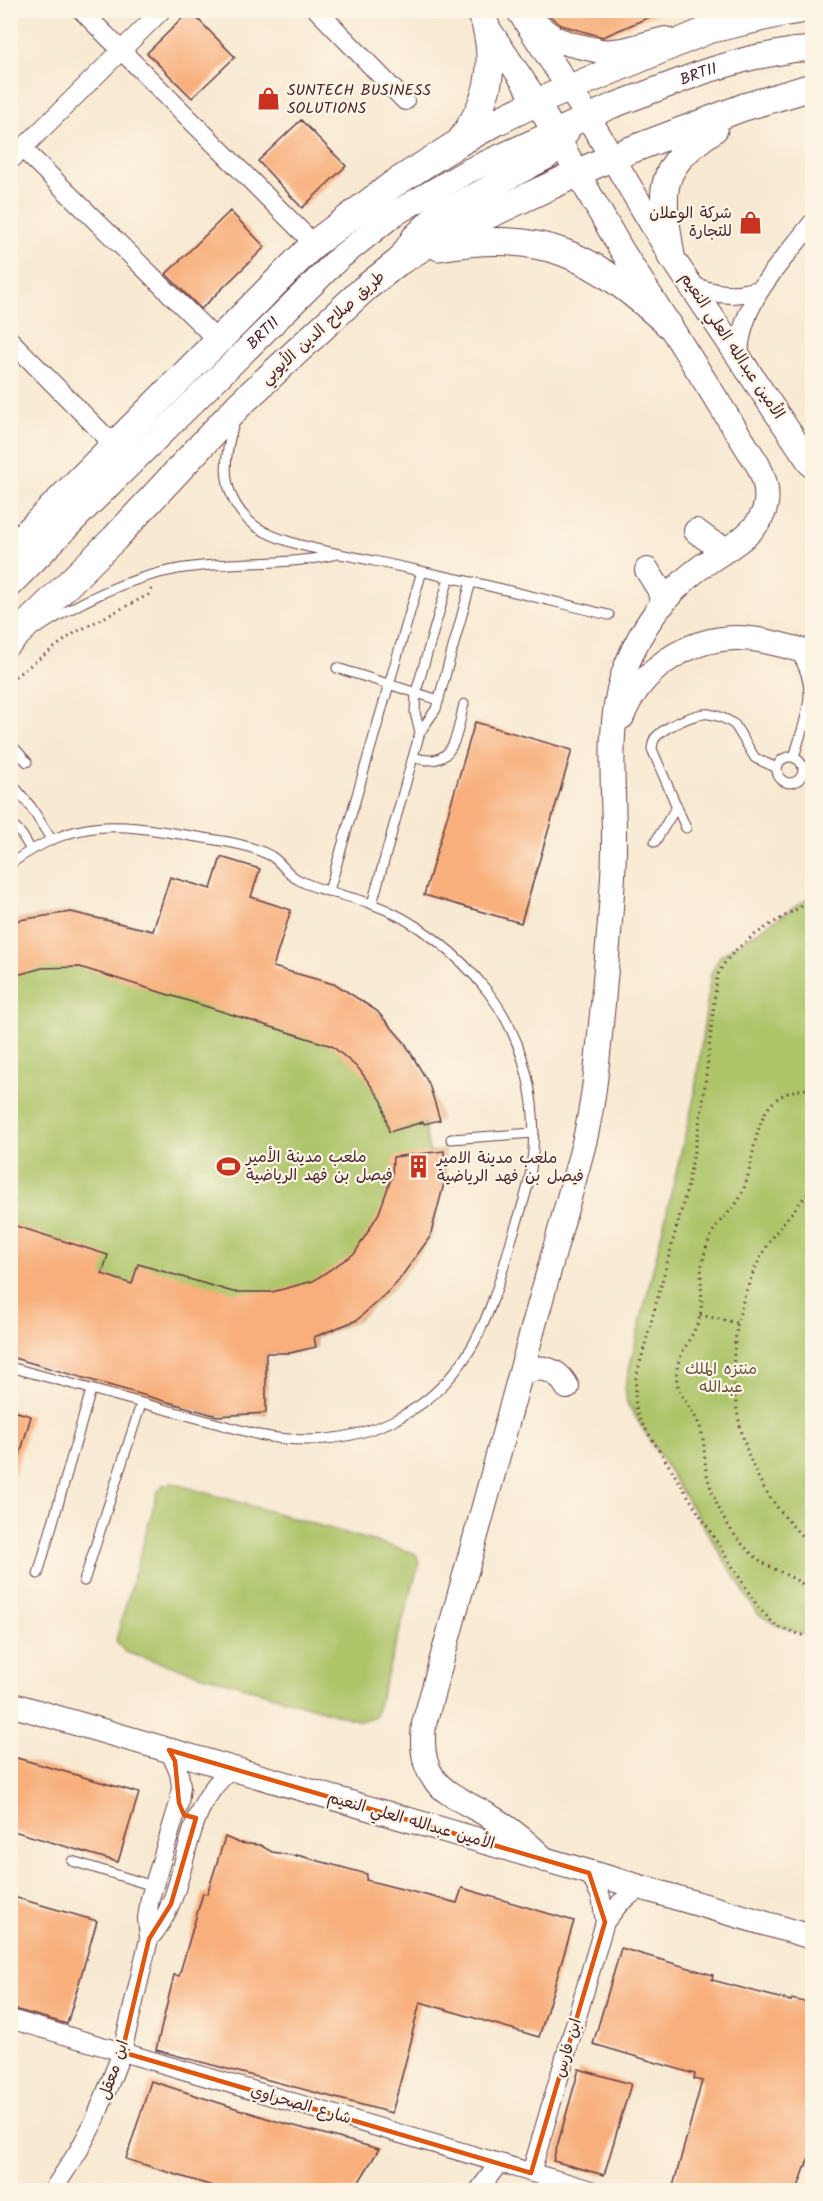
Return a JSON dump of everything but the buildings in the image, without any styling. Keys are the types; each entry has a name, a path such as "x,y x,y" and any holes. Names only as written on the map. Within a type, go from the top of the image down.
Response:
{"main road":[{"path":"518,11 554,38 605,52 623,50 787,11"},
{"path":"518,11 570,89 568,129 577,174 621,249 764,476 766,495 763,514 749,535 686,578 663,604 638,639 622,679 616,710 614,742 613,894 592,1107 424,1724 422,1741 426,1764 438,1784 449,1794 498,1821 531,1846 545,1860"},
{"path":"480,17 537,102 568,129"},
{"path":"460,142 482,106 488,86 491,64 490,43 480,17"},
{"path":"10,550 314,244 372,199 460,142 498,121 537,102 708,30"},
{"name":"BRT11","path":"10,585 338,259 394,214 468,171 568,129 612,106 729,64 762,56 813,49"},
{"name":"طريق صلاح الدين الأيوبي","path":"10,642 151,500 239,405 363,289 406,257 612,157 744,107 813,87"},
{"path":"671,256 664,198 668,176 684,150 744,107"},
{"path":"406,257 414,237 436,216 539,162 568,129"},
{"name":"الأمين عبدالله العلي النعيم","path":"568,129 612,157 671,256 813,466"},
{"path":"406,257 478,241 502,241 550,248 573,256 615,279 669,324"},
{"path":"696,531 703,538 728,549"},
{"path":"647,570 659,589 663,604"},
{"path":"614,742 628,702 634,693 656,668 693,646 714,640 736,638 758,639 801,650"},
{"path":"520,1375 535,1368 551,1370 558,1374 567,1387"},
{"name":"الأمين عبدالله العلي النعيم","path":"10,1704 813,1937"}],"street":[{"path":"81,10 314,244"},
{"path":"162,10 17,155 218,341"},
{"path":"317,10 405,101"},
{"path":"739,357 744,321 761,289 813,223"},
{"path":"690,284 725,295 749,293 761,289"},
{"path":"12,344 114,445"},
{"name":"ابن معقل","path":"53,2190 95,2120 122,2052 149,1939 148,1908 153,1886 179,1803 181,1786 179,1773 169,1750"},
{"name":"ابن معقل","path":"149,1939 167,1914 198,1810 213,1785 232,1769"},
{"path":"179,1803 184,1815 190,1816 198,1810"},
{"path":"170,1831 178,1823 184,1825 190,1838"},
{"path":"589,1873 601,1897 605,1922"},
{"path":"605,1922 620,1903 640,1888"},
{"name":"ابن فارس","path":"531,2173 605,1922"},
{"name":"شارع الصحراوي","path":"10,2019 591,2190"},
{"path":"479,2190 499,2163"}],"lane":[{"path":"239,405 225,460 228,487 240,511 249,521 273,535 341,554 609,615"},
{"path":"10,647 76,605 150,575 202,566 288,563 341,554"},
{"path":"329,891 422,571"},
{"path":"420,732 415,713 416,692 449,578"},
{"path":"372,904 420,732 431,717 439,700 471,582"},
{"path":"794,758 812,691 802,663 801,650"},
{"path":"337,668 439,700"},
{"path":"413,757 428,762 446,754 453,743 464,704"},
{"path":"686,828 652,748 653,742 663,731 695,715 709,714 730,721 735,725 755,758 777,768"},
{"path":"10,743 27,762"},
{"path":"794,758 801,763 808,774 796,782 785,783 780,779 777,768 783,759 794,758"},
{"path":"10,781 31,807 51,839"},
{"path":"655,842 677,806"},
{"path":"10,823 22,835 31,850"},
{"path":"10,864 51,839 76,830 128,826 233,843 267,854 297,879 372,904 407,922 438,942 466,966 490,994 509,1026 523,1060 532,1096 534,1133 531,1170 522,1206 495,1297 472,1346 458,1367 423,1402 402,1416 380,1426 340,1438 308,1442 283,1440 141,1404 10,1367"},
{"path":"451,1138 534,1133"},
{"path":"38,1574 91,1390"},
{"path":"84,1581 141,1404"},
{"path":"72,1861 153,1886"}],"path":[{"path":"10,680 76,632 148,595 153,586 150,575"},
{"path":"813,900 736,948 724,961 717,977 703,1103 687,1189 636,1378 635,1390 636,1410 640,1420 758,1607 777,1627 813,1638"},
{"path":"813,1089 795,1091 777,1100 759,1125 741,1197 719,1223 705,1250 700,1280 700,1315 694,1332 681,1351 676,1372 679,1390 701,1429 707,1473 718,1507 740,1541 754,1556 813,1592"},
{"path":"813,1190 775,1232 751,1276 737,1323 732,1372 738,1421 754,1468 779,1510 813,1547"},
{"path":"700,1315 737,1323"}],"highlighted area":[{"path":"169,1750 589,1873 605,1922 531,2173 122,2052 149,1939 171,1904 196,1818 184,1815 179,1803 175,1761"}],"green space":[{"name":"منتزه الملك عبدالله","path":"812,896 812,1637 777,1625 758,1614 627,1403 625,1387 694,1098 711,974 720,956"},
{"name":"ملعب مدينة الأمير فيصل بن فهد الرياضية","path":"71,912 153,931 377,1011 405,1043 429,1084 440,1120 424,1124 429,1152 444,1151 445,1180 430,1237 396,1284 357,1320 315,1337 316,1347 290,1353 266,1353 266,1413 217,1416 11,1357 11,924 19,920"},
{"path":"172,1483 414,1553 417,1556 419,1564 375,1716 360,1721 125,1652 116,1640 158,1491 163,1485"}],"place":[{"name":"SUNTECH BUSINESS SOLUTIONS","path":"269,99"},
{"name":"شركة الوعلان للتجارة","path":"750,222"},
{"name":"ملعب مدينة الأمير فيصل بن فهد الرياضية","path":"228,1166"},
{"name":"ملعب مدينة الامير فيصل بن فهد الرياضية","path":"419,1167"}]}
